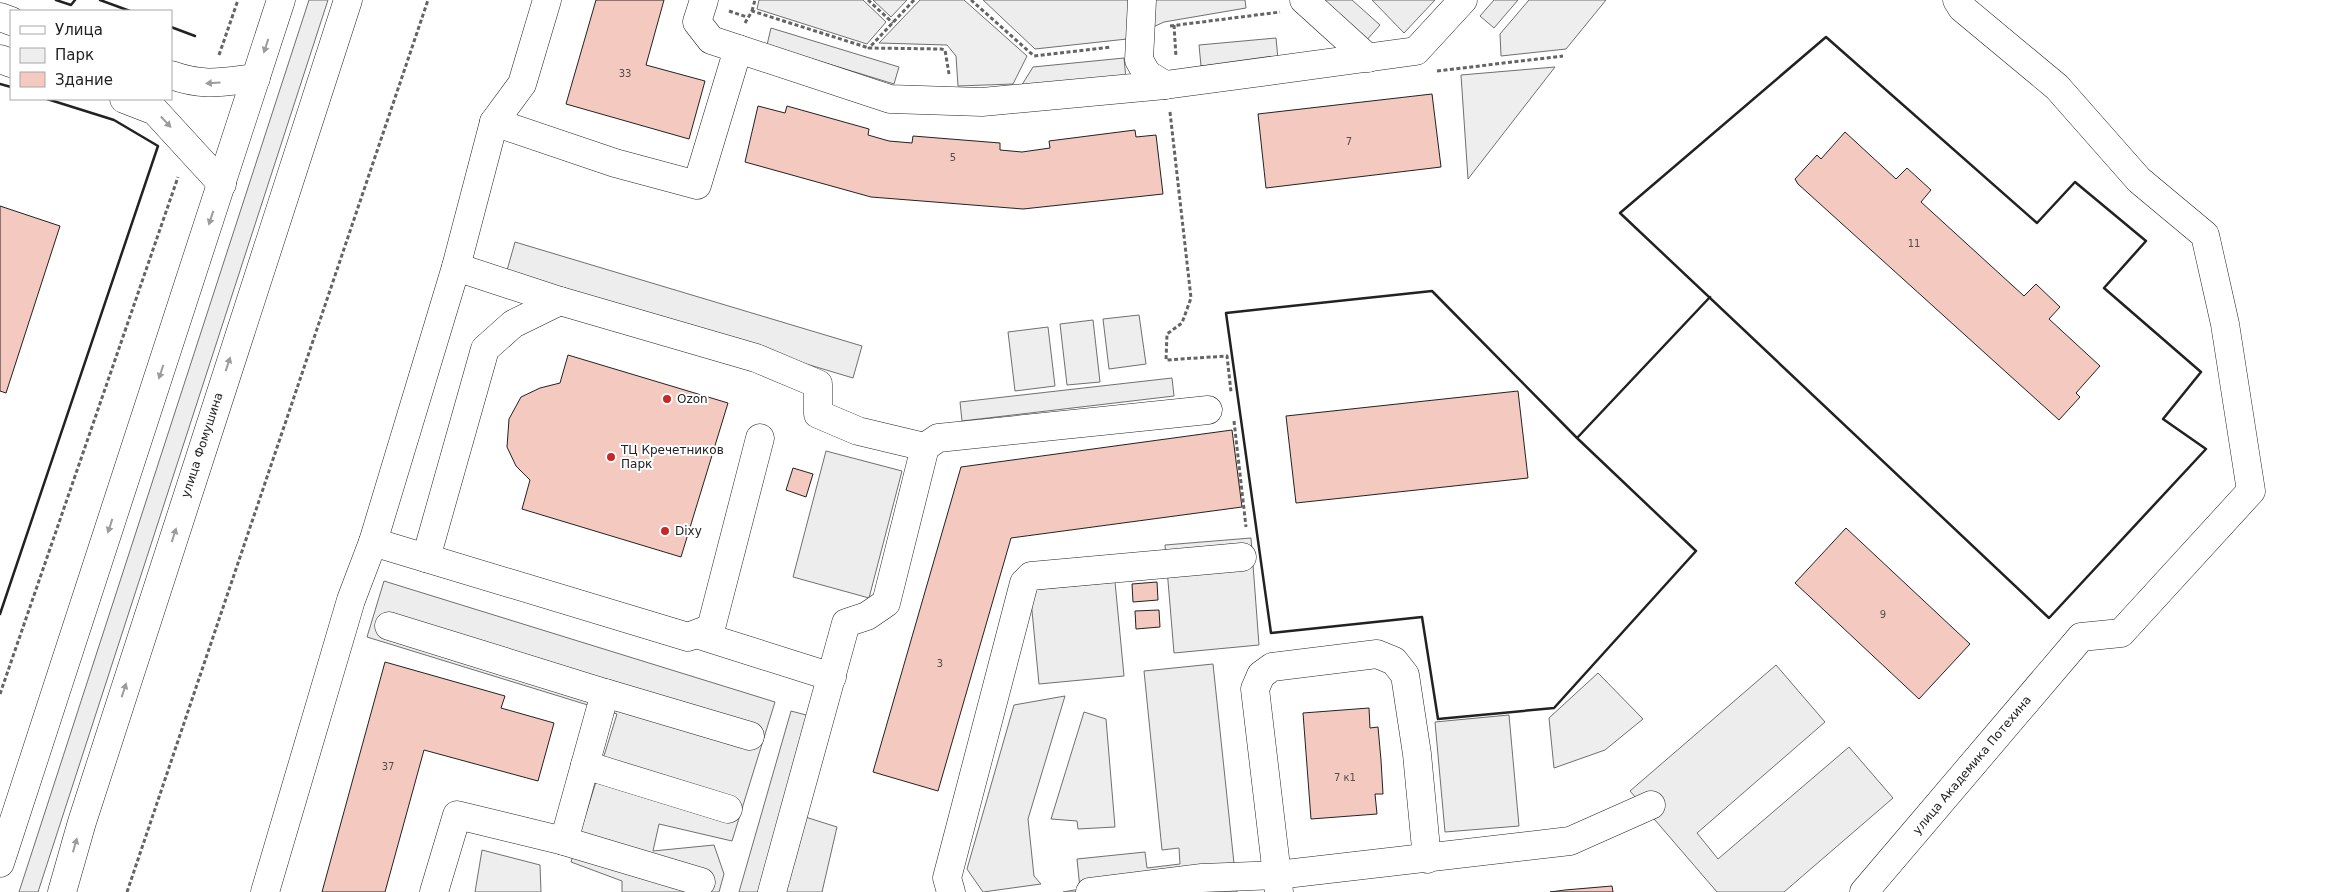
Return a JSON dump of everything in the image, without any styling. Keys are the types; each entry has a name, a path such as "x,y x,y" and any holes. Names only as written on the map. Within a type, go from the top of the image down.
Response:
{"main road":[{"path":"0,863 8,812 222,184 281,0"},
{"name":"улица Фомушина","path":"62,892 115,718 348,0"},
{"path":"265,892 352,600 373,542 456,267 494,122 522,84 547,0"},
{"path":"704,0 697,22 711,40 890,99 982,102 1165,85 1416,51 1463,0"},
{"path":"1142,0 1139,60 1147,74 1165,85"},
{"path":"1304,0 1368,58"},
{"name":"улица Академика Потехина","path":"1864,892 2081,638 2121,634 2251,490 2225,324 2206,235 2139,180 2057,87 1962,8 1957,0"},
{"path":"494,122 615,163 697,185 738,49"},
{"path":"172,75 192,82 210,84 256,78"},
{"path":"127,100 155,111 222,184"},
{"path":"456,267 560,301 756,358 818,384 818,414 858,431 925,447"},
{"path":"426,558 485,349 513,324 560,301"},
{"path":"772,892 846,623 868,616 886,602 925,447 938,438 1221,411"},
{"path":"373,542 688,637 699,635 710,628 760,438"},
{"path":"951,892 947,878 1024,582 1031,576 1242,557"},
{"path":"388,626 605,694 750,736"},
{"path":"699,635 832,677"},
{"path":"1278,883 1255,689 1261,675 1272,667 1377,654 1394,661 1405,675 1417,754 1427,859"},
{"path":"564,842 605,694"},
{"path":"585,765 728,809"},
{"path":"1090,892 1202,878 1278,883 1427,859 1570,841 1651,805"},
{"path":"434,892 456,815 564,842 702,882"}],"path":[{"path":"210,84 238,0"},
{"path":"127,892 428,0"},
{"path":"738,49 747,17 752,11 755,0"},
{"path":"868,0 893,23"},
{"path":"869,48 914,0"},
{"path":"752,11 869,48 945,50 950,101"},
{"path":"1165,85 1191,298 1182,323 1166,334 1166,360 1227,356 1231,394"},
{"path":"0,694 188,147"},
{"path":"1221,411 1246,527"}],"green space":[{"path":"309,0 328,0 38,892 19,892"},
{"path":"759,0 863,0 886,22 867,44 757,9"},
{"path":"873,0 907,0 891,17"},
{"path":"920,0 964,0 1027,56 1013,84 958,86 956,56 947,45 879,43"},
{"path":"1529,0 1606,0 1566,49 1501,56 1500,34"},
{"path":"1555,67 1468,179 1461,75"},
{"path":"1139,315 1146,364 1109,369 1103,319"},
{"path":"1093,320 1100,382 1067,385 1060,324"},
{"path":"1048,327 1055,386 1015,391 1008,332"},
{"path":"1598,673 1643,719 1605,750 1554,768 1549,718"},
{"path":"1084,712 1106,719 1115,827 1078,829 1077,821 1051,819"},
{"path":"482,850 540,865 541,892 475,892"}],"shaded area":[{"path":"983,0 1245,0 1246,8 1164,22 1127,39 1035,49"},
{"path":"1318,0 1352,0 1380,25 1365,42"},
{"path":"1372,0 1435,0 1404,33"},
{"path":"1494,0 1518,0 1494,28 1480,16"},
{"path":"771,28 899,67 894,84 767,45"},
{"path":"1276,38 1278,59 1201,66 1199,45"},
{"path":"1124,58 1126,79 1020,88 1033,67"},
{"path":"515,242 862,346 853,378 506,274"},
{"path":"1172,378 1174,396 962,421 960,402"},
{"path":"826,451 902,471 869,598 793,577"},
{"path":"1251,538 1259,645 1174,653 1165,545"},
{"path":"384,581 775,702 732,841 659,824 653,851 714,845 724,874 719,892 622,892 622,881 571,862 617,714 367,637"},
{"path":"1115,582 1124,676 1039,684 1030,590"},
{"path":"1213,664 1237,892 1063,892 1080,889 1077,859 1145,852 1147,868 1180,864 1179,848 1162,850 1144,671"},
{"path":"1776,665 1825,722 1697,833 1718,859 1849,747 1893,798 1784,892 1717,892 1630,791"},
{"path":"1065,696 1028,819 1034,876 1041,884 983,892 967,869 1014,705"},
{"path":"791,711 825,720 799,815 837,827 822,892 739,892"},
{"path":"1509,715 1519,826 1445,832 1435,722"}],"building":[{"path":"596,0 664,0 646,65 705,81 689,139 566,104"},
{"path":"1432,94 1441,167 1266,188 1258,114"},
{"path":"758,106 785,113 787,106 869,129 868,135 889,141 912,143 913,136 1000,143 1000,150 1022,152 1050,148 1049,141 1135,130 1136,137 1156,135 1163,194 1023,209 871,197 745,162"},
{"path":"1845,132 1896,179 1907,168 1931,190 1921,202 2024,296 2036,284 2060,307 2049,319 2100,366 2076,393 2080,397 2059,420 1798,184 1795,179 1817,155 1821,159"},
{"path":"0,206 60,226 6,393 0,391"},
{"name":"ТЦ Кречетников Парк","path":"568,355 728,403 681,557 522,509 530,480 516,466 507,447 509,419 521,397 540,388 560,383"},
{"path":"1518,391 1528,478 1296,503 1286,416"},
{"path":"1232,430 1242,507 1011,538 938,791 873,772 961,467"},
{"path":"793,468 813,474 806,497 786,490"},
{"path":"1846,528 1970,644 1919,699 1795,583"},
{"path":"1157,582 1158,600 1133,602 1132,584"},
{"path":"1159,610 1160,627 1136,629 1135,611"},
{"path":"385,662 505,696 501,708 554,723 538,781 424,750 385,892 322,892"},
{"path":"1369,708 1370,728 1378,727 1381,760 1383,794 1375,794 1377,814 1311,819 1303,713"},
{"path":"1612,886 1613,892 1550,892 1565,890"}],"wall":[{"path":"56,0 71,5 75,0"},
{"path":"100,0 127,10"},
{"path":"172,27 195,36"},
{"path":"1826,37 2037,223 2075,182 2146,241 2104,288 2201,372 2163,419 2206,449 2049,618 1620,213 1826,37"},
{"path":"0,84 10,87"},
{"path":"0,614 158,146 114,120 50,100"},
{"path":"1577,438 1432,291 1226,313 1271,633 1422,617 1438,719 1554,708 1696,551 1577,438 1710,297"}],"place":[{"name":"Ozon","path":"667,399"},
{"name":"ТЦ Кречетников Парк","path":"611,457"},
{"name":"Dixy","path":"665,531"}]}
